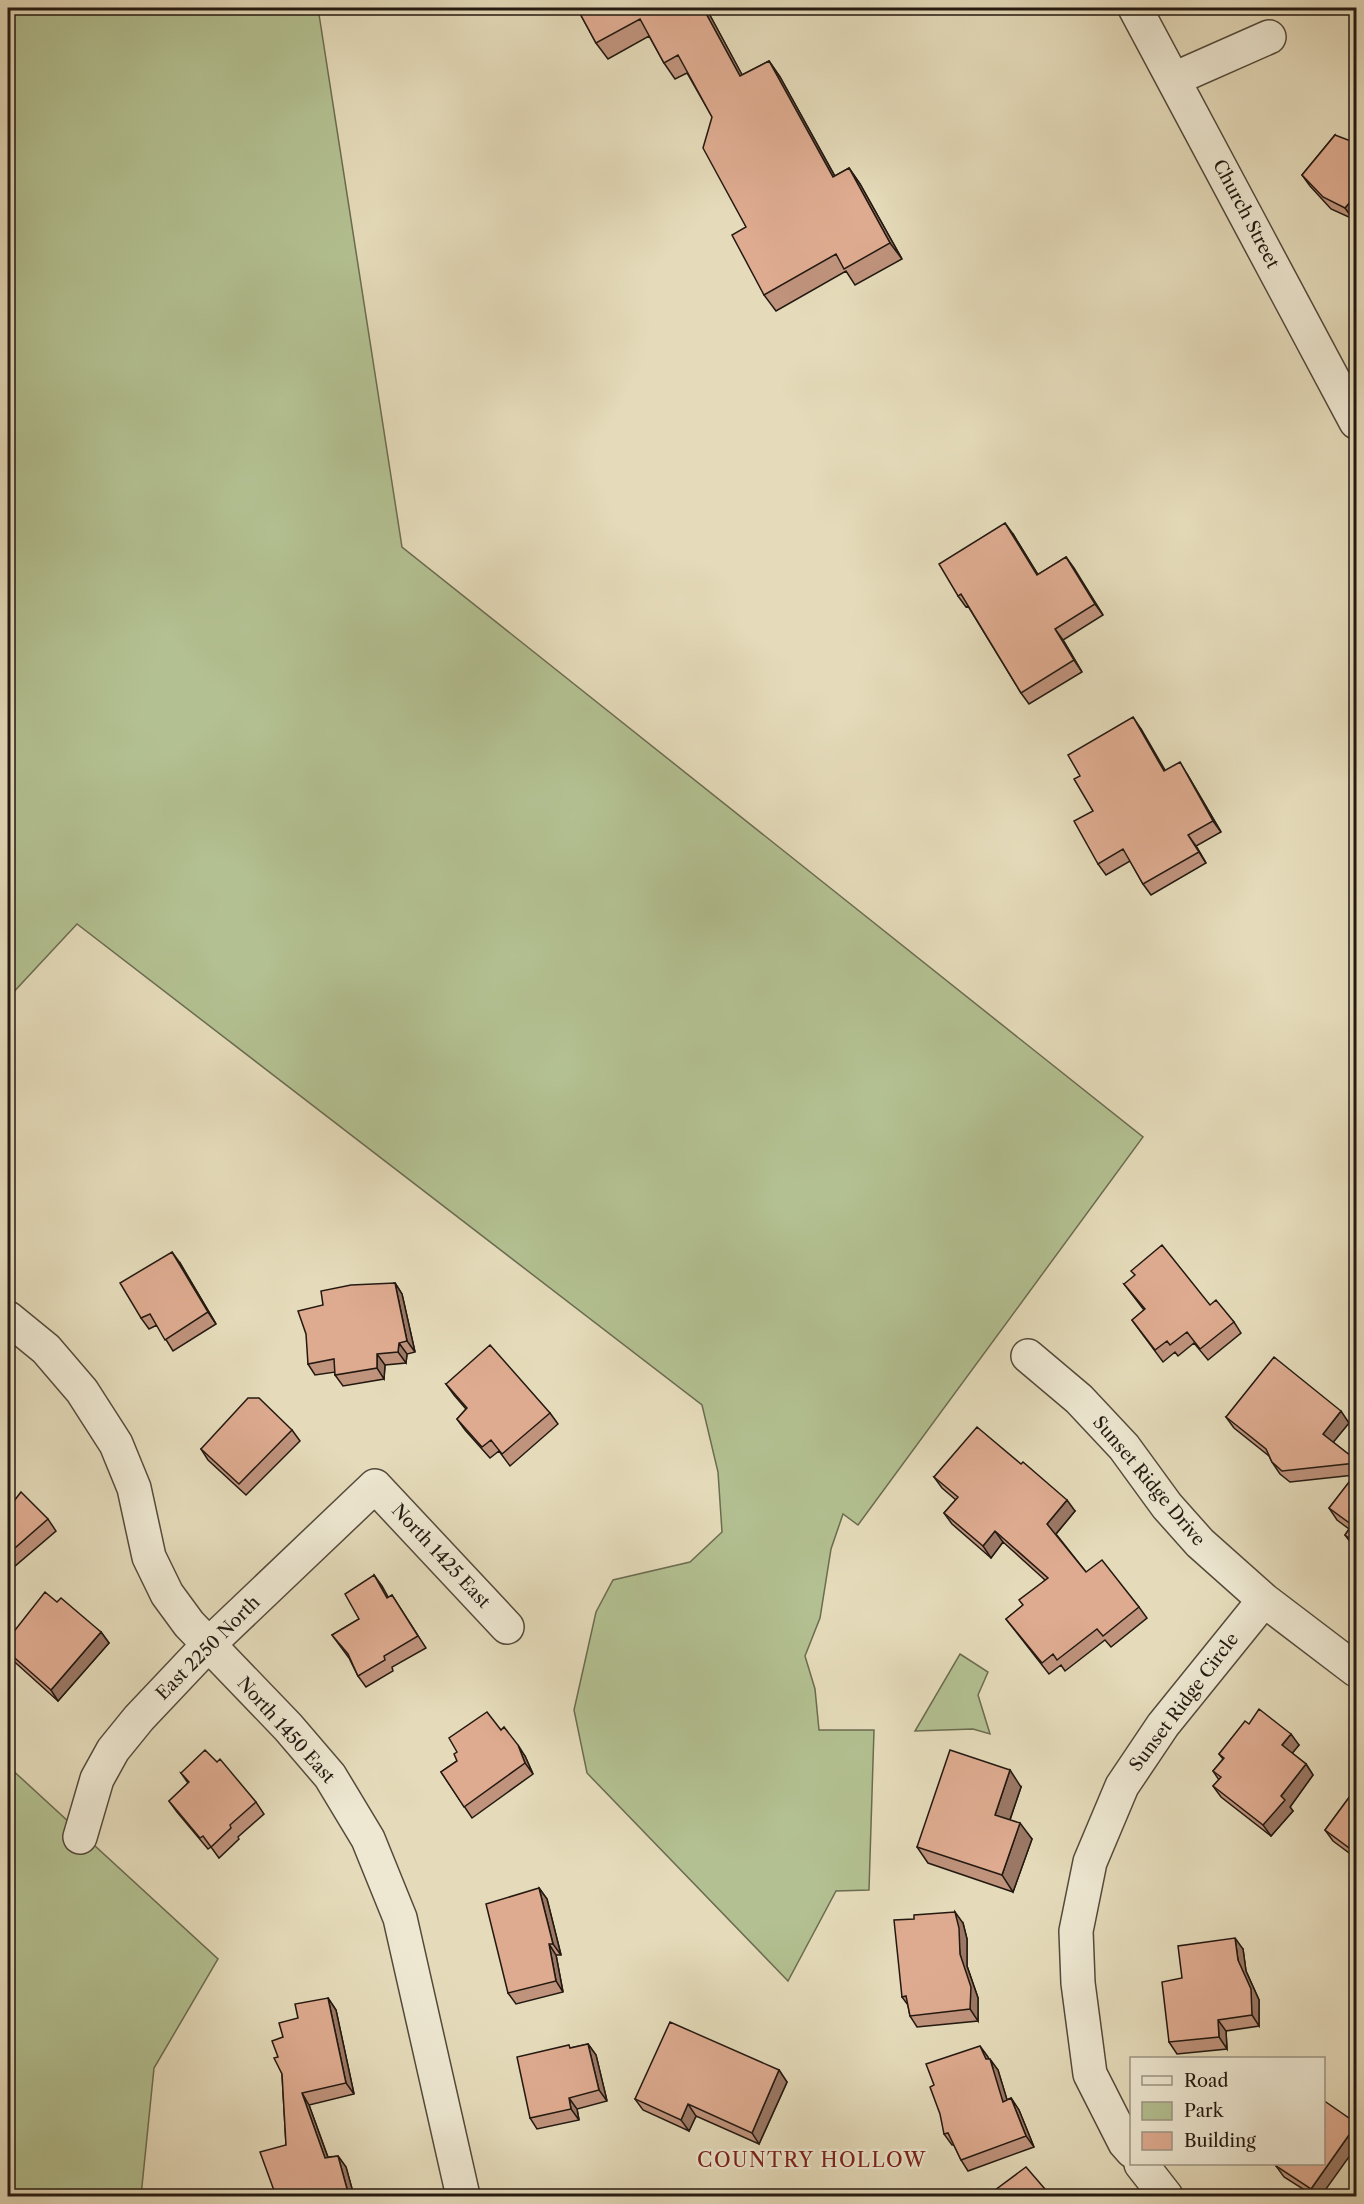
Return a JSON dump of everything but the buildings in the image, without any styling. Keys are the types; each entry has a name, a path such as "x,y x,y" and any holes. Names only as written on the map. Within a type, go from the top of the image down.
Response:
{"street":[{"name":"Church Street","path":"1135,8 1356,422"},
{"path":"1174,79 1269,37"},
{"name":"North 1450 East","path":"8,1318 46,1349 82,1391 116,1444 134,1488 149,1557 167,1594 189,1624 288,1727 330,1776 368,1839 400,1918 463,2196"},
{"name":"Sunset Ridge Drive","path":"1028,1356 1078,1399 1124,1447 1167,1506 1193,1535 1264,1600 1356,1670"},
{"name":"East 2250 North","path":"80,1837 97,1779 113,1750 139,1718 208,1645 375,1486"},
{"name":"North 1425 East","path":"375,1486 507,1627"},
{"name":"Sunset Ridge Circle","path":"1130,2149 1090,2074 1078,1983 1076,1931 1090,1862 1122,1786 1163,1725 1264,1600"},
{"path":"1143,2165 1166,2196"}],"green space":[{"path":"8,8 318,8 402,547 1143,1137 858,1525 843,1514 831,1549 820,1618 805,1656 815,1689 819,1730 874,1730 869,1890 836,1891 788,1981 587,1773 574,1710 596,1612 613,1580 690,1562 722,1532 718,1472 702,1405 77,924 8,998"},
{"path":"960,1654 988,1672 978,1695 990,1734 973,1729 915,1731"},
{"path":"8,1766 218,1959 154,2068 141,2196 8,2196"}],"district":[{"name":"COUNTRY HOLLOW","path":"812,2160"}]}
